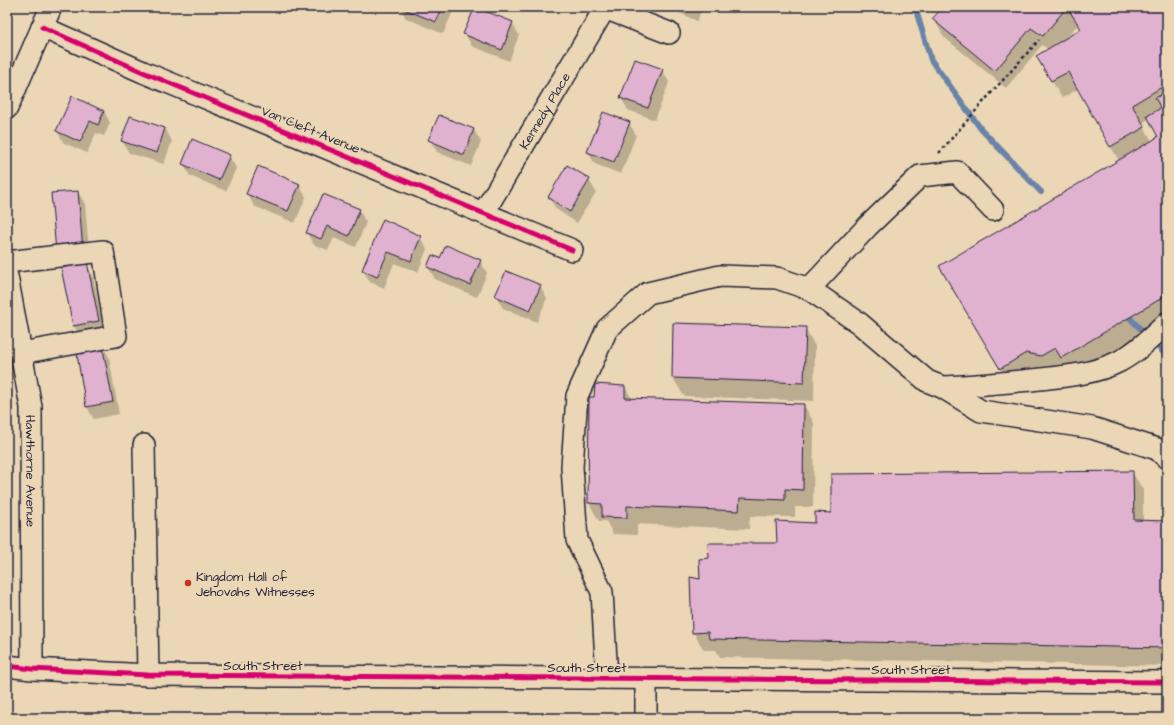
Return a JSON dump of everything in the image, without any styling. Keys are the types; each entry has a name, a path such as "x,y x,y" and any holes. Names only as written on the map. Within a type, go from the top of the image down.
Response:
{"street":[{"path":"7,108 51,7"},
{"path":"604,8 670,33"},
{"name":"Kennedy Place","path":"484,212 604,8"},
{"name":"Van Cleft Avenue","path":"42,28 143,72 484,212 572,250"},
{"path":"809,289 868,226 920,176 958,172 993,210"},
{"path":"7,262 103,251 112,305 116,336 21,353"},
{"name":"Hawthorne Avenue","path":"7,276 31,407 32,669"},
{"path":"607,678 602,592 577,540 572,467 577,396 606,329 648,294 720,276 777,278 809,289 859,323 927,380 942,387 981,411 1092,428 1157,449 1167,458"},
{"path":"942,387 972,386 1073,375 1118,362 1140,348 1164,326"},
{"path":"144,444 148,675"},
{"name":"South Street","path":"7,666 32,669 148,675 1167,682"},
{"path":"646,679 646,718"}],"path":[{"path":"948,143 984,100 1039,40"}],"building":[{"path":"399,7 443,7 436,22"},
{"path":"475,7 513,22 502,50 463,34"},
{"path":"943,7 1067,7 1043,36 1031,28 995,71 932,19"},
{"path":"1067,7 1160,7 1167,18 1167,283 1162,298 1061,358 1055,348 1041,356 1026,353 1000,369 939,266 1158,137 1147,116 1161,108 1155,98 1165,93 1162,87 1132,105 1145,127 1110,147 1068,72 1051,81 1036,56 1081,29"},
{"path":"635,59 663,69 648,108 620,98"},
{"path":"72,96 104,111 98,125 90,121 80,142 56,131"},
{"path":"603,112 630,122 614,162 587,152"},
{"path":"439,115 474,129 464,155 428,140"},
{"path":"130,116 165,128 157,153 121,141"},
{"path":"192,139 230,155 219,180 182,164"},
{"path":"567,165 590,179 570,212 548,197"},
{"path":"258,166 300,184 288,211 246,194"},
{"path":"78,191 83,250 56,252 51,193"},
{"path":"323,194 360,209 349,236 327,226 321,239 306,233"},
{"path":"383,219 421,236 411,261 388,252 377,277 362,270"},
{"path":"446,245 481,260 470,285 427,267 432,255 440,258"},
{"path":"87,262 99,321 73,326 61,268"},
{"path":"506,271 541,285 530,311 495,296"},
{"path":"673,323 806,327 804,383 672,378"},
{"path":"102,344 113,402 86,407 76,349"},
{"path":"595,384 625,386 625,398 804,404 803,490 785,489 785,500 740,498 739,511 627,506 627,518 602,517 602,504 588,503 589,397 594,397"},
{"path":"1133,471 1134,520 1167,521 1167,648 709,639 708,632 692,633 690,577 700,579 699,559 709,558 708,543 777,543 776,521 815,523 815,512 831,513 831,474"}],"waterway":[{"path":"915,7 931,60 981,129 1041,192"},
{"path":"1129,317 1167,356"}],"cycle path":[{"path":"42,27 143,72 572,250"},
{"path":"7,666 32,669 148,675 1167,682"}],"place":[{"name":"Kingdom Hall of Jehovahs Witnesses","path":"188,583"}]}
